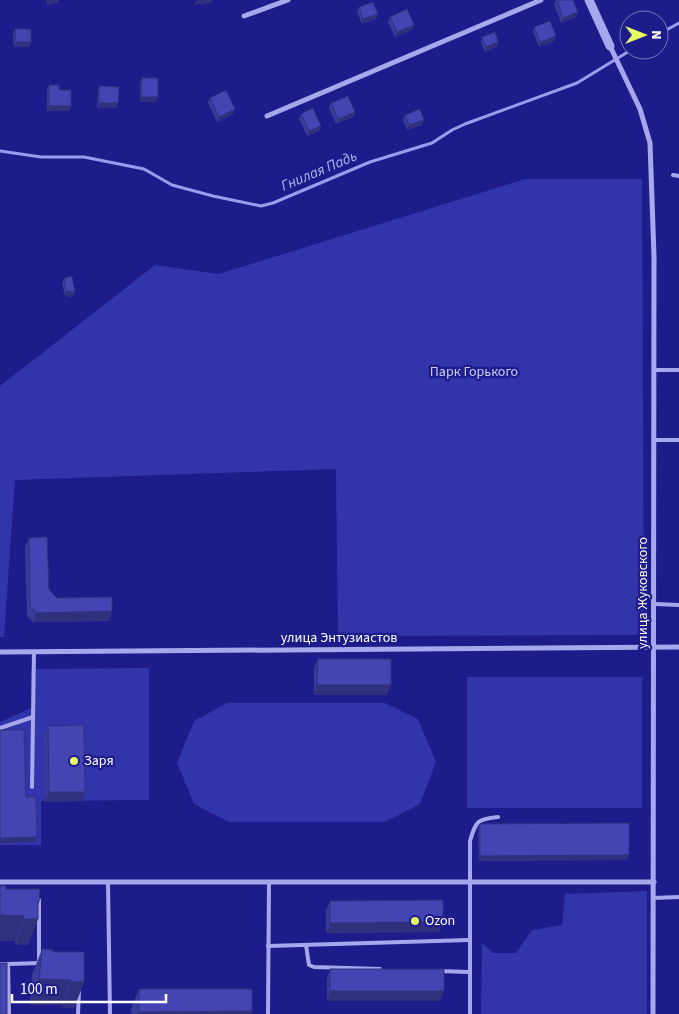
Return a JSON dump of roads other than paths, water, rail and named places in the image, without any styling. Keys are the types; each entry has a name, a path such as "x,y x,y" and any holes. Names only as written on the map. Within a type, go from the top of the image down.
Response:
{"street":[{"path":"244,16 288,0"},
{"path":"267,116 541,0"},
{"path":"589,0 610,46"},
{"name":"улица Жуковского","path":"610,46 640,109 650,144 654,256 655,647 653,1014"},
{"name":"улица Энтузиастов","path":"0,652 679,647"},
{"path":"0,882 654,882"}],"lane":[{"path":"673,175 679,176"},
{"path":"654,370 679,370"},
{"path":"654,440 679,440"},
{"path":"655,604 679,605"},
{"path":"32,787 34,652"},
{"path":"0,728 33,717"},
{"path":"470,1014 470,841 474,826 479,820 498,817"},
{"path":"268,1014 269,882"},
{"path":"39,883 39,963"},
{"path":"108,883 110,1014"},
{"path":"654,898 679,897"},
{"path":"268,946 470,940"},
{"path":"306,945 307,960 309,965 314,967 382,969"},
{"path":"0,964 47,962"},
{"path":"8,964 9,1014"},
{"path":"431,971 470,972"},
{"path":"78,1014 79,985"}],"waterway":[{"name":"Гнилая Падь","path":"669,28 679,23"},
{"name":"Гнилая Падь","path":"0,151 41,157 84,157 144,169 172,185 261,206 273,203 370,162 432,143 465,124 577,83 619,57"}],"place":[{"name":"Заря","path":"74,761"},
{"name":"Ozon","path":"415,921"}],"park label":[{"name":"Парк Горького","path":"474,372"}]}
